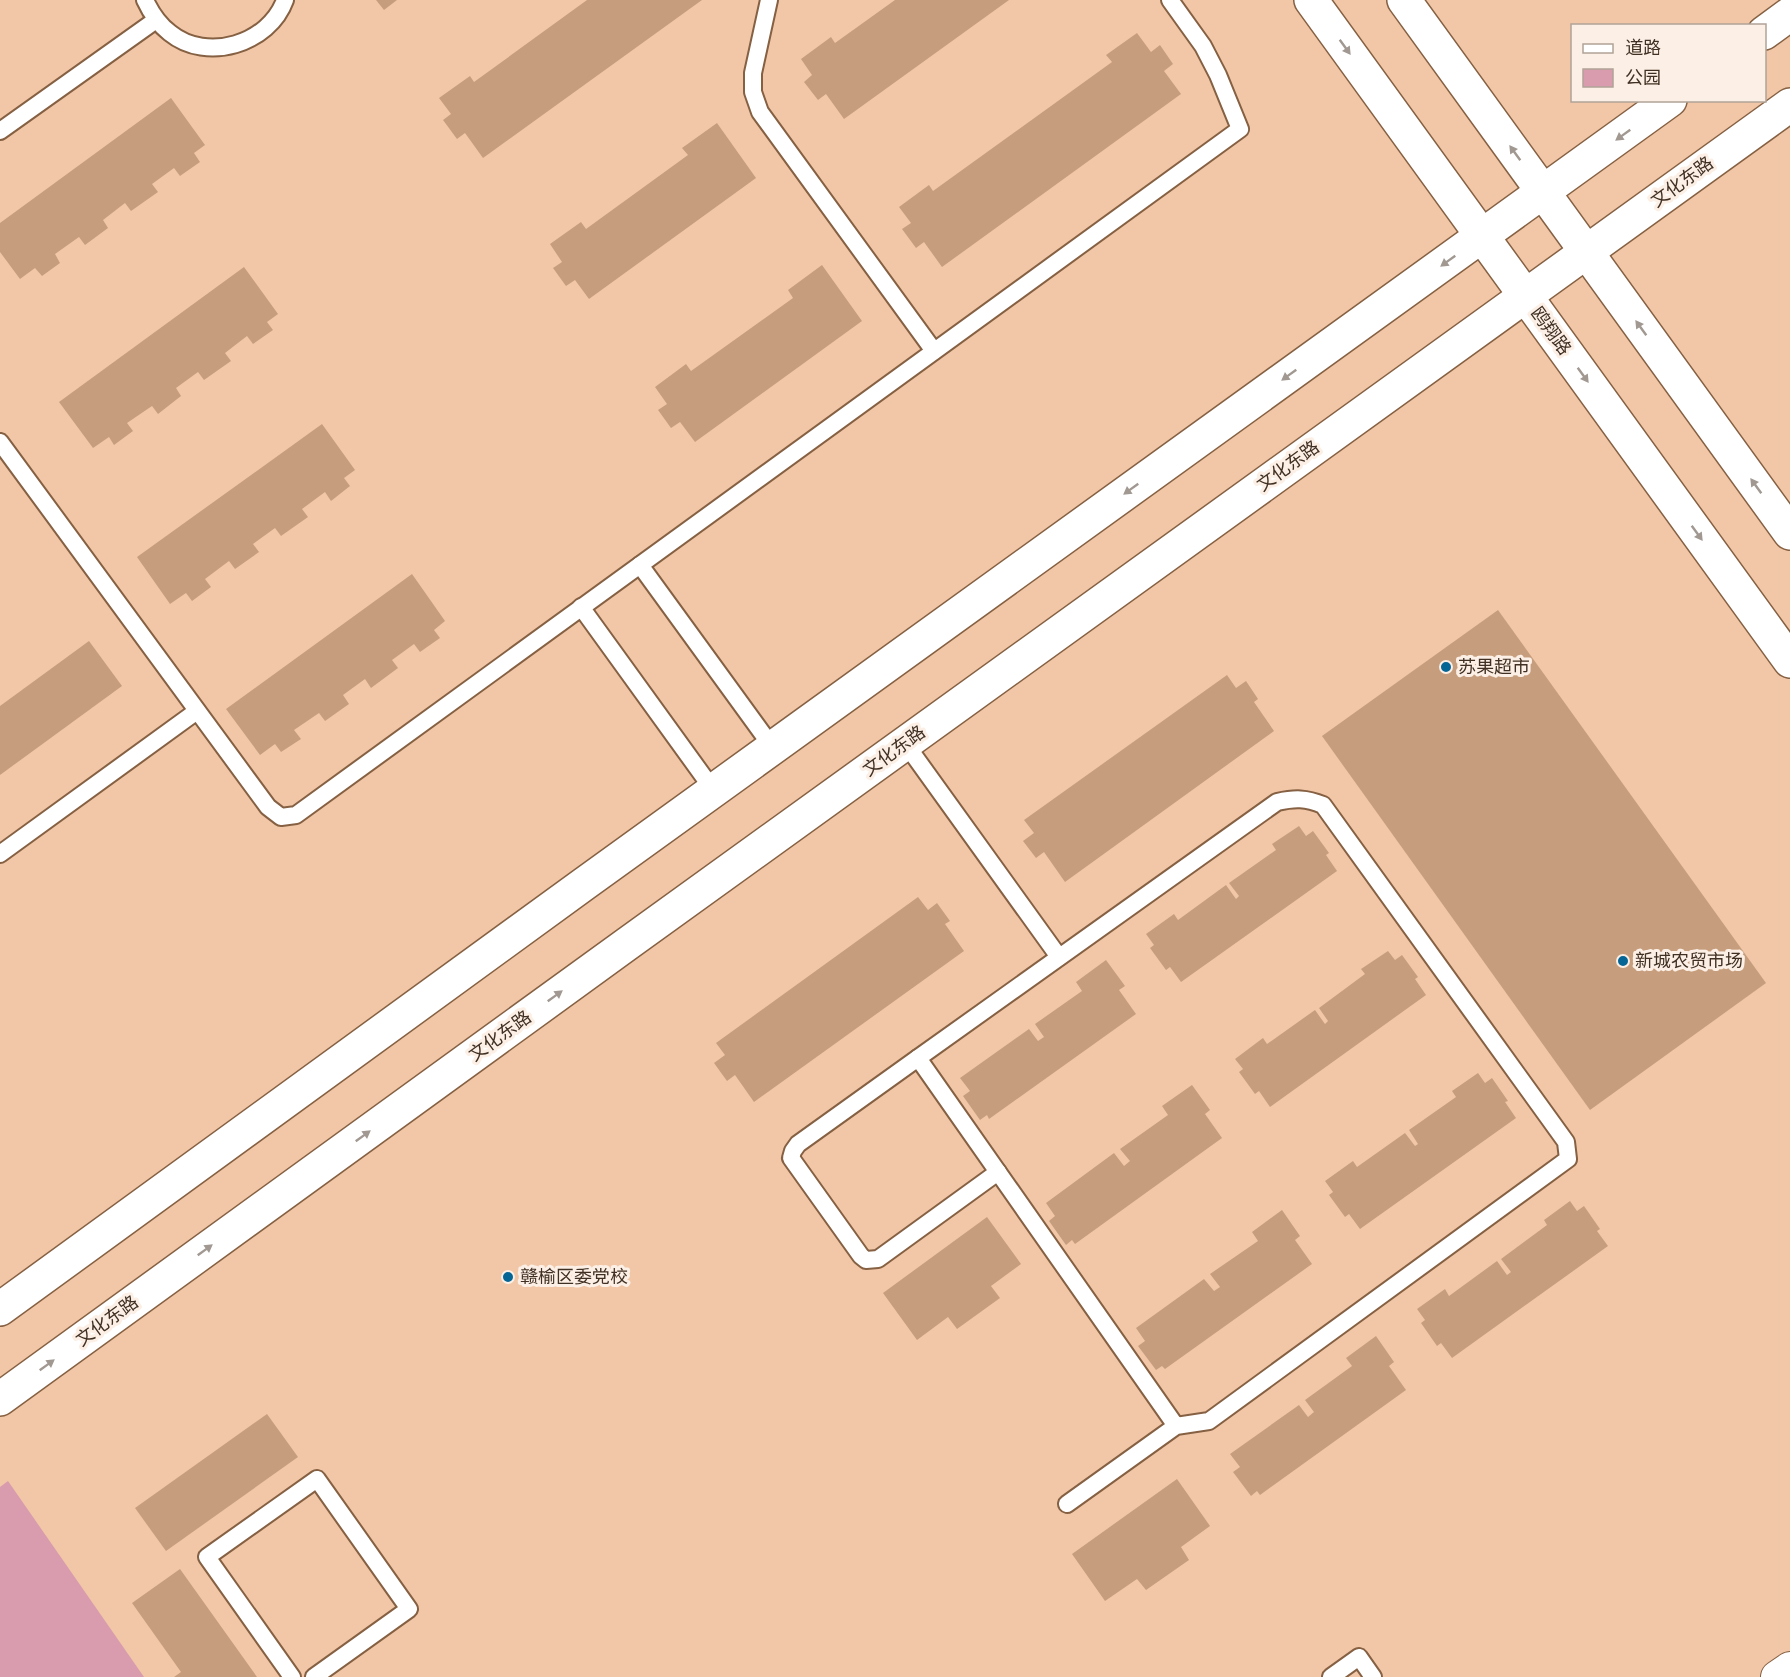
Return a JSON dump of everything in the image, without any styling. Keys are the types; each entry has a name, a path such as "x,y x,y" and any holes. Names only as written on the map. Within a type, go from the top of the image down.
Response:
{"main road":[{"name":"鸥翔路","path":"1311,0 1790,661"},
{"path":"1404,0 1790,533"},
{"path":"1766,32 1790,14"},
{"path":"3,1301 714,791 1667,102"},
{"name":"文化东路","path":"0,1399 1790,105"}],"street":[{"path":"1777,1677 1790,1668"}],"lane":[{"path":"145,0 156,20 171,34 191,44 212,48 233,46 253,38 270,25 285,0"},
{"path":"769,0 753,73 753,92 759,112 933,351"},
{"path":"0,442 268,807 281,817 296,814 1240,129 1203,46 1170,0"},
{"path":"0,130 156,20"},
{"path":"640,564 773,748"},
{"path":"581,607 714,791"},
{"path":"0,854 196,711"},
{"path":"905,743 1059,957"},
{"path":"998,1172 878,1259 866,1260 791,1158 792,1151 798,1144 1059,957 1277,802 1296,798 1323,805 1566,1142 1568,1150 1568,1159 1209,1421 1176,1426 1067,1504"},
{"path":"918,1058 1176,1426"},
{"path":"292,1677 207,1557 317,1479 409,1609 314,1677"},
{"path":"1330,1677 1359,1657 1373,1677"}],"green space":[{"path":"8,1481 144,1677 0,1677 0,1487"}],"building":[{"path":"376,0 397,0 384,10"},
{"path":"587,0 702,0 483,158 465,133 457,139 443,120 451,114 439,98 470,76 474,82"},
{"path":"895,0 1009,0 844,119 826,94 818,100 804,82 812,75 801,59 831,37 835,43"},
{"path":"1137,33 1151,52 1160,45 1173,64 1164,71 1181,94 942,267 924,242 916,248 902,229 911,223 899,207 929,185 933,191 1112,62 1106,55"},
{"path":"171,98 205,145 194,153 200,162 180,176 174,168 152,184 158,192 131,211 125,203 103,220 108,228 85,245 79,237 55,254 60,263 42,276 35,268 20,279 0,252 0,223"},
{"path":"717,123 756,178 589,299 575,280 566,286 553,268 562,262 550,244 581,222 586,229 688,155 682,148"},
{"path":"822,265 862,321 695,442 680,422 671,428 658,410 667,404 655,387 686,364 691,371 793,298 788,290"},
{"path":"244,267 278,314 267,322 273,330 253,344 247,336 225,353 231,361 204,380 198,372 176,388 181,396 158,414 152,406 127,423 133,431 114,445 109,437 93,448 59,402"},
{"path":"322,424 355,470 344,478 350,486 331,501 325,492 302,509 308,517 281,536 275,528 253,544 259,552 235,569 229,561 205,579 211,587 192,601 186,593 170,604 137,557"},
{"path":"412,574 445,621 434,630 440,638 420,652 414,644 392,660 398,668 371,688 365,679 343,695 349,704 325,721 319,713 294,730 301,739 281,752 275,744 260,755 226,709"},
{"path":"1498,610 1766,983 1590,1110 1322,736"},
{"path":"89,641 122,686 0,775 0,706"},
{"path":"1227,675 1236,688 1246,681 1258,699 1254,702 1274,731 1065,882 1044,852 1036,858 1023,841 1034,833 1024,820"},
{"path":"1299,826 1306,836 1313,831 1329,853 1326,855 1337,871 1181,982 1170,967 1166,970 1150,948 1154,945 1146,934 1174,914 1178,920 1226,885 1236,899 1239,896 1229,883 1276,850 1272,844"},
{"path":"918,897 928,910 937,903 950,921 945,924 964,951 754,1102 735,1075 727,1081 714,1063 725,1055 716,1043"},
{"path":"1388,951 1395,960 1402,955 1418,977 1415,979 1426,995 1270,1107 1259,1091 1255,1094 1239,1072 1243,1069 1235,1059 1263,1038 1267,1044 1315,1010 1325,1024 1328,1021 1319,1008 1365,974 1361,969"},
{"path":"1106,960 1125,986 1119,990 1136,1014 989,1119 987,1115 980,1120 963,1096 970,1091 960,1078 1029,1029 1038,1041 1044,1037 1035,1024 1082,991 1076,982"},
{"path":"1478,1073 1485,1083 1492,1078 1508,1101 1505,1102 1516,1118 1360,1229 1349,1214 1345,1217 1329,1195 1333,1192 1325,1181 1353,1161 1357,1167 1405,1133 1415,1146 1418,1144 1409,1130 1456,1097 1452,1091"},
{"path":"1192,1085 1210,1110 1205,1114 1222,1138 1075,1244 1072,1240 1066,1245 1049,1221 1055,1216 1046,1203 1114,1153 1124,1166 1130,1161 1120,1149 1168,1115 1162,1106"},
{"path":"1570,1201 1577,1211 1584,1206 1600,1229 1597,1231 1608,1246 1452,1358 1441,1343 1437,1346 1421,1323 1425,1320 1417,1309 1445,1289 1449,1296 1497,1261 1507,1275 1511,1272 1501,1259 1547,1225 1544,1220"},
{"path":"1282,1210 1300,1236 1295,1240 1312,1264 1165,1369 1162,1366 1156,1370 1138,1346 1145,1341 1136,1328 1204,1279 1214,1291 1220,1287 1210,1274 1258,1241 1252,1232"},
{"path":"987,1217 1021,1264 991,1286 1000,1298 957,1329 948,1317 917,1340 883,1293"},
{"path":"1376,1336 1394,1362 1389,1366 1406,1390 1260,1495 1257,1491 1251,1496 1233,1472 1240,1467 1230,1454 1299,1405 1308,1417 1314,1412 1305,1400 1352,1366 1346,1358"},
{"path":"267,1414 298,1457 166,1551 135,1508"},
{"path":"1177,1479 1210,1526 1181,1547 1189,1560 1146,1590 1137,1579 1105,1601 1072,1554"},
{"path":"180,1569 257,1677 174,1677 181,1672 132,1603"}],"place":[{"name":"苏果超市","path":"1446,667"},
{"name":"新城农贸市场","path":"1623,961"},
{"name":"赣榆区委党校","path":"508,1277"}]}
